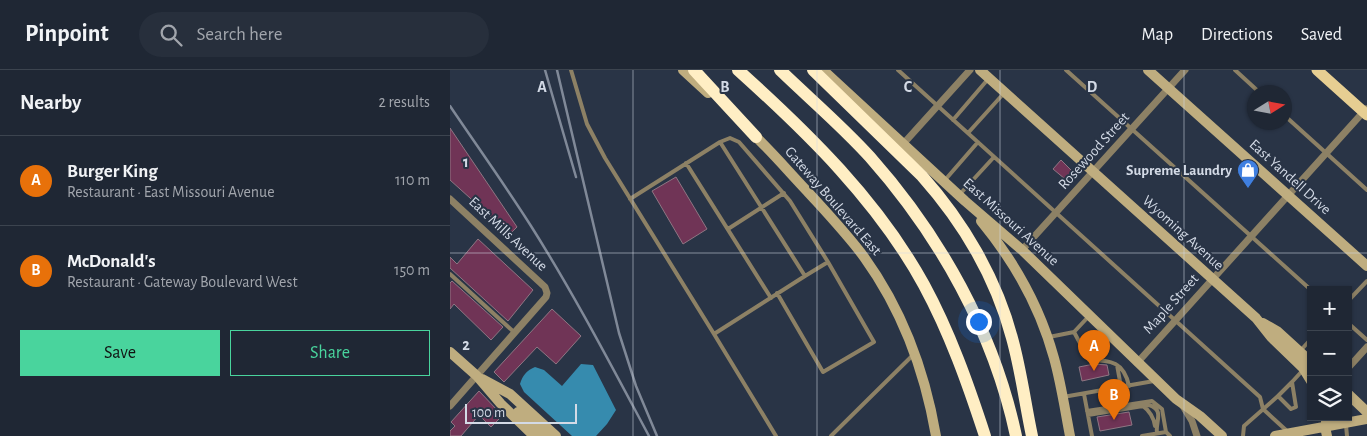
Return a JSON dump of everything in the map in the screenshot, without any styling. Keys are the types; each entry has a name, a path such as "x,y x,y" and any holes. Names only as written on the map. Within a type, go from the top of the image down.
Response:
{"highway":[{"path":"694,70 756,137"},
{"path":"738,70 792,120 832,161 862,195 905,255 923,283 952,342 985,436"},
{"path":"780,70 820,106 869,156 911,208 940,250 965,293 981,329 1009,406 1016,434"},
{"path":"814,70 922,176 937,193 967,235 988,274 1008,324 1020,370 1031,433"}],"main road":[{"name":"Gateway Boulevard East","path":"683,70 756,137 841,228 864,256 889,296 915,353 926,388 936,436"},
{"name":"East Missouri Avenue","path":"823,70 962,198 1022,250 1156,381 1222,436"},
{"name":"Wyoming Avenue","path":"980,70 1256,318 1276,331 1307,365"},
{"name":"East Yandell Drive","path":"1148,70 1367,266"},
{"path":"1317,70 1366,112"},
{"path":"962,198 998,243 1030,296 1048,337 1070,436"},
{"path":"450,352 540,434"},
{"path":"477,376 510,394 556,436"},
{"path":"1352,398 1367,412"},
{"path":"1275,436 1367,419"},
{"path":"1066,436 1068,424"}],"street":[{"path":"904,144 970,70"},
{"name":"Rosewood Street","path":"1022,250 1185,70"},
{"name":"Maple Street","path":"1137,363 1326,153 1366,112"},
{"name":"East Mills Avenue","path":"450,199 547,290 546,298 515,333"},
{"path":"450,406 515,333"},
{"path":"1352,364 1367,347"},
{"name":"East Missouri Avenue","path":"1176,399 1189,414 1197,436"}],"lane":[{"path":"571,70 587,124 605,158 776,436"},
{"path":"898,70 1260,397 1263,409 1289,433"},
{"path":"1066,70 1307,286"},
{"path":"1234,70 1251,85"},
{"path":"953,120 989,78"},
{"path":"968,133 1005,92"},
{"path":"1292,122 1367,190"},
{"path":"630,198 720,142 730,138 739,142 784,193 798,212 874,342 823,372 777,293"},
{"path":"720,142 805,276"},
{"path":"944,181 978,142"},
{"path":"962,198 994,157"},
{"path":"686,163 770,298"},
{"path":"728,229 784,193"},
{"path":"714,334 828,262"},
{"path":"450,274 515,333"},
{"path":"1352,297 1367,281"},
{"path":"1048,337 1074,332 1090,316"},
{"path":"1352,327 1367,340"},
{"path":"1074,332 1089,360 1108,360 1117,365 1125,372 1129,386"},
{"path":"1296,355 1307,343"},
{"path":"831,436 915,353"},
{"path":"1117,365 1121,387"},
{"path":"1242,436 1244,426 1278,396 1307,365"},
{"path":"1063,398 1156,381"},
{"path":"1278,396 1291,409 1296,407 1292,382"},
{"path":"1084,394 1092,436"},
{"path":"1087,413 1152,401 1162,410 1166,432 1170,436"},
{"path":"1087,413 1150,405 1158,411 1159,416 1156,426"},
{"path":"1143,406 1148,409 1156,426 1157,433"},
{"path":"1345,423 1347,436"},
{"path":"1142,436 1166,432"}],"water":[{"path":"581,364 593,365 616,410 596,436 572,436 524,392 520,384 525,374 535,367 544,370 562,386"}],"building":[{"path":"450,128 517,227 510,234 450,180"},
{"path":"1061,160 1072,171 1065,179 1053,169"},
{"path":"676,177 707,229 683,244 652,191"},
{"path":"478,239 533,290 508,321 450,268 450,257 457,264"},
{"path":"452,281 503,327 491,340 454,304 450,309 450,283"},
{"path":"552,309 581,336 556,364 537,347 504,382 494,372"},
{"path":"1094,364 1107,365 1109,375 1082,381 1079,367"},
{"path":"479,391 498,411 501,417 491,427 479,415 461,436 450,436 450,431 455,426 451,422"},
{"path":"1129,412 1132,425 1100,431 1097,417"}],"railway":[{"path":"545,70 576,177"},
{"path":"557,70 619,333 636,386 657,436"},
{"path":"450,106 547,252 592,330 649,436"}],"place":[{"name":"Supreme Laundry","path":"1248,189"},
{"name":"Burger King","path":"1094,371"},
{"name":"McDonald's","path":"1114,420"}]}
